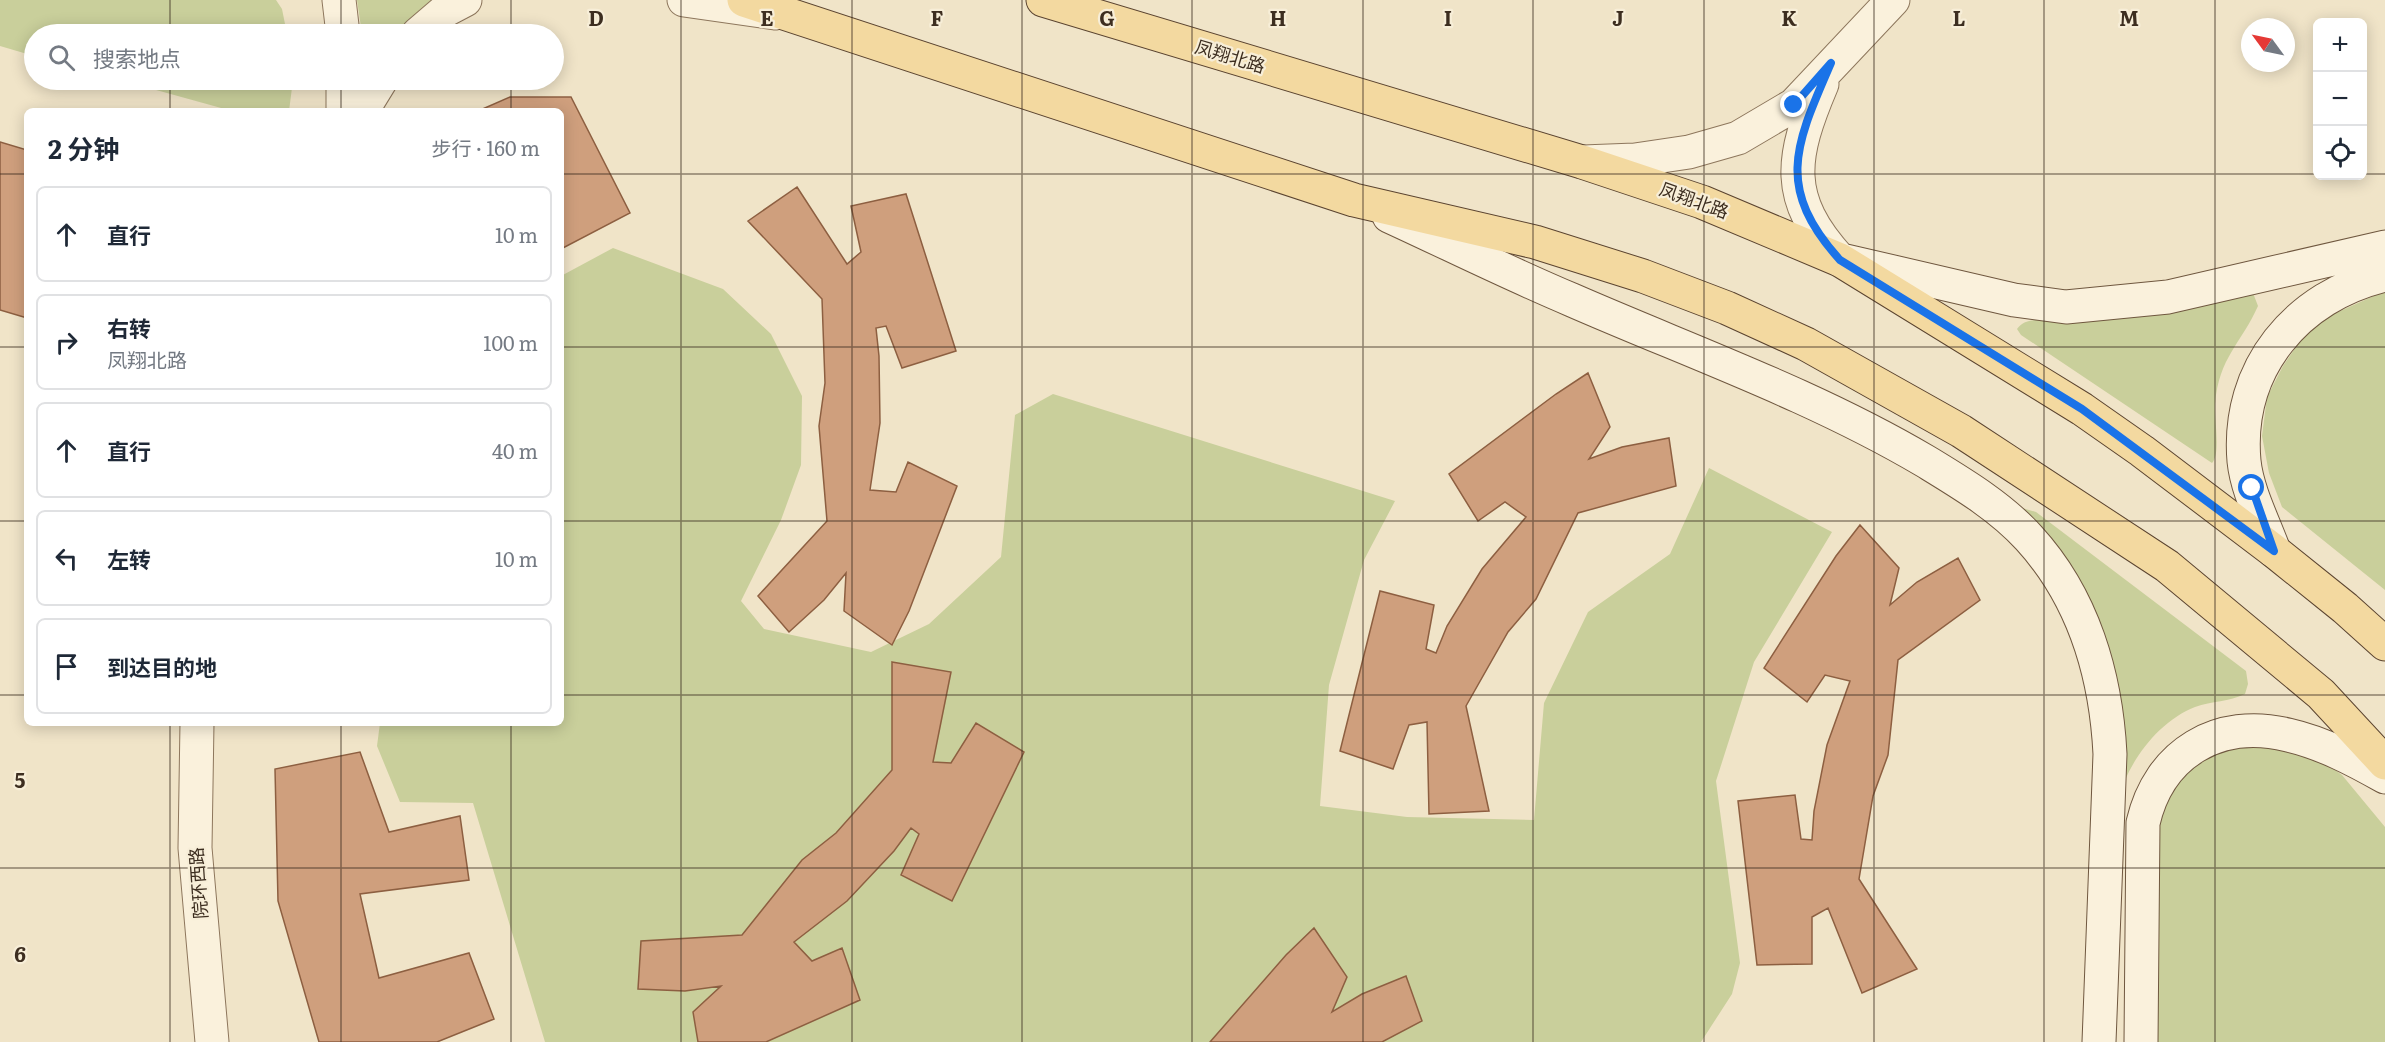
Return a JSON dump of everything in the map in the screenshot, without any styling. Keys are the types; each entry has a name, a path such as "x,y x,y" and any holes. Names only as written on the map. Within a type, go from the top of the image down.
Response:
{"main road":[{"path":"339,0 342,24"},
{"path":"430,24 446,10 465,0"},
{"path":"684,0 786,14"},
{"path":"744,0 1354,200 1535,242 1632,273 1727,308 1806,344 1961,431 2167,566 2321,694 2385,763"},
{"name":"凤翔北路","path":"1043,0 1582,162 1702,202 1840,260 2082,409 2274,551 2345,608 2385,644"},
{"path":"1582,162 1635,160 1689,152 1738,138 1794,105 1831,63 1893,0"},
{"path":"1831,63 1807,120 1797,170 1803,207 1824,242 1840,260 2014,300 2066,307 2168,297 2385,247"},
{"path":"343,90 343,108"},
{"path":"364,108 375,90"},
{"path":"1354,200 1571,300 1762,377 1828,408 1945,473 1993,506 2030,538 2056,575 2085,628 2100,676 2108,716 2110,753 2099,1042"},
{"path":"2274,551 2244,462 2244,425 2259,371 2284,332 2308,310 2327,297 2385,275"},
{"name":"院环西路","path":"198,726 195,848 212,1042"},
{"path":"2141,1042 2143,823 2148,801 2167,769 2181,754 2199,744 2236,732 2260,730 2288,734 2314,743 2385,777"}],"green space":[{"path":"0,0 276,0 282,9 285,24 24,24 24,53 0,46"},
{"path":"357,0 435,0 407,24 361,24"},
{"path":"156,90 292,90 289,108 221,108"},
{"path":"613,248 723,289 771,334 802,396 801,465 781,520 741,601 764,629 871,652 929,624 1001,557 1015,415 1053,394 1395,501 1364,560 1329,685 1320,806 1407,817 1534,820 1544,703 1588,612 1670,554 1709,468 1832,532 1754,662 1716,781 1740,963 1732,994 1701,1042 545,1042 473,803 400,802 377,746 380,726 564,726 564,274"},
{"path":"2385,291 2385,590 2282,507 2269,473 2262,436 2267,397 2283,366 2304,335 2320,320"},
{"path":"2253,293 2258,306 2226,362 2217,388 2216,452 2212,463 2021,335 2017,329 2030,321 2058,321"},
{"path":"2022,508 2036,512 2246,671 2248,684 2245,694 2233,699 2195,707 2173,719 2145,747 2125,780 2090,604 2043,528"},
{"path":"2251,742 2313,754 2342,775 2385,827 2385,1042 2153,1042 2157,817 2165,799 2202,756"}],"building":[{"path":"510,97 571,97 630,213 564,247 564,108 485,108"},
{"path":"0,142 24,149 24,317 0,310"},
{"path":"797,187 847,264 861,252 851,206 906,194 956,351 902,368 886,326 876,328 879,356 880,423 870,490 896,492 908,462 957,486 909,611 892,645 844,611 846,573 824,600 789,632 758,596 827,521 819,426 825,383 822,299 748,221"},
{"path":"1588,373 1610,427 1589,459 1622,447 1669,438 1676,486 1578,513 1536,599 1508,632 1466,706 1489,811 1429,814 1427,722 1409,725 1393,769 1340,751 1380,591 1434,605 1426,649 1436,653 1447,626 1482,569 1526,517 1505,502 1478,521 1449,474 1556,394"},
{"path":"1860,525 1899,568 1890,605 1917,582 1958,558 1980,600 1898,660 1888,755 1873,796 1859,879 1917,969 1862,993 1828,908 1812,917 1812,964 1757,965 1738,801 1795,795 1801,839 1812,840 1814,811 1827,745 1850,681 1825,675 1807,702 1764,668 1836,556"},
{"path":"892,662 951,672 933,762 951,763 976,723 1024,752 952,901 901,875 919,834 911,828 894,851 847,901 794,942 812,961 842,948 860,1000 766,1042 698,1042 693,1012 721,986 685,991 638,989 641,941 742,935 802,860 836,833 892,770"},
{"path":"360,752 389,832 460,816 469,880 360,894 379,978 469,953 494,1019 437,1042 319,1042 278,901 275,769"},
{"path":"1314,928 1347,977 1332,1012 1362,994 1406,976 1422,1021 1382,1042 1210,1042 1286,955"}],"route":[{"path":"1794,105 1831,63 1807,120 1797,170 1803,207 1824,242 1840,260 2082,409 2203,496 2274,551 2252,488"}]}
